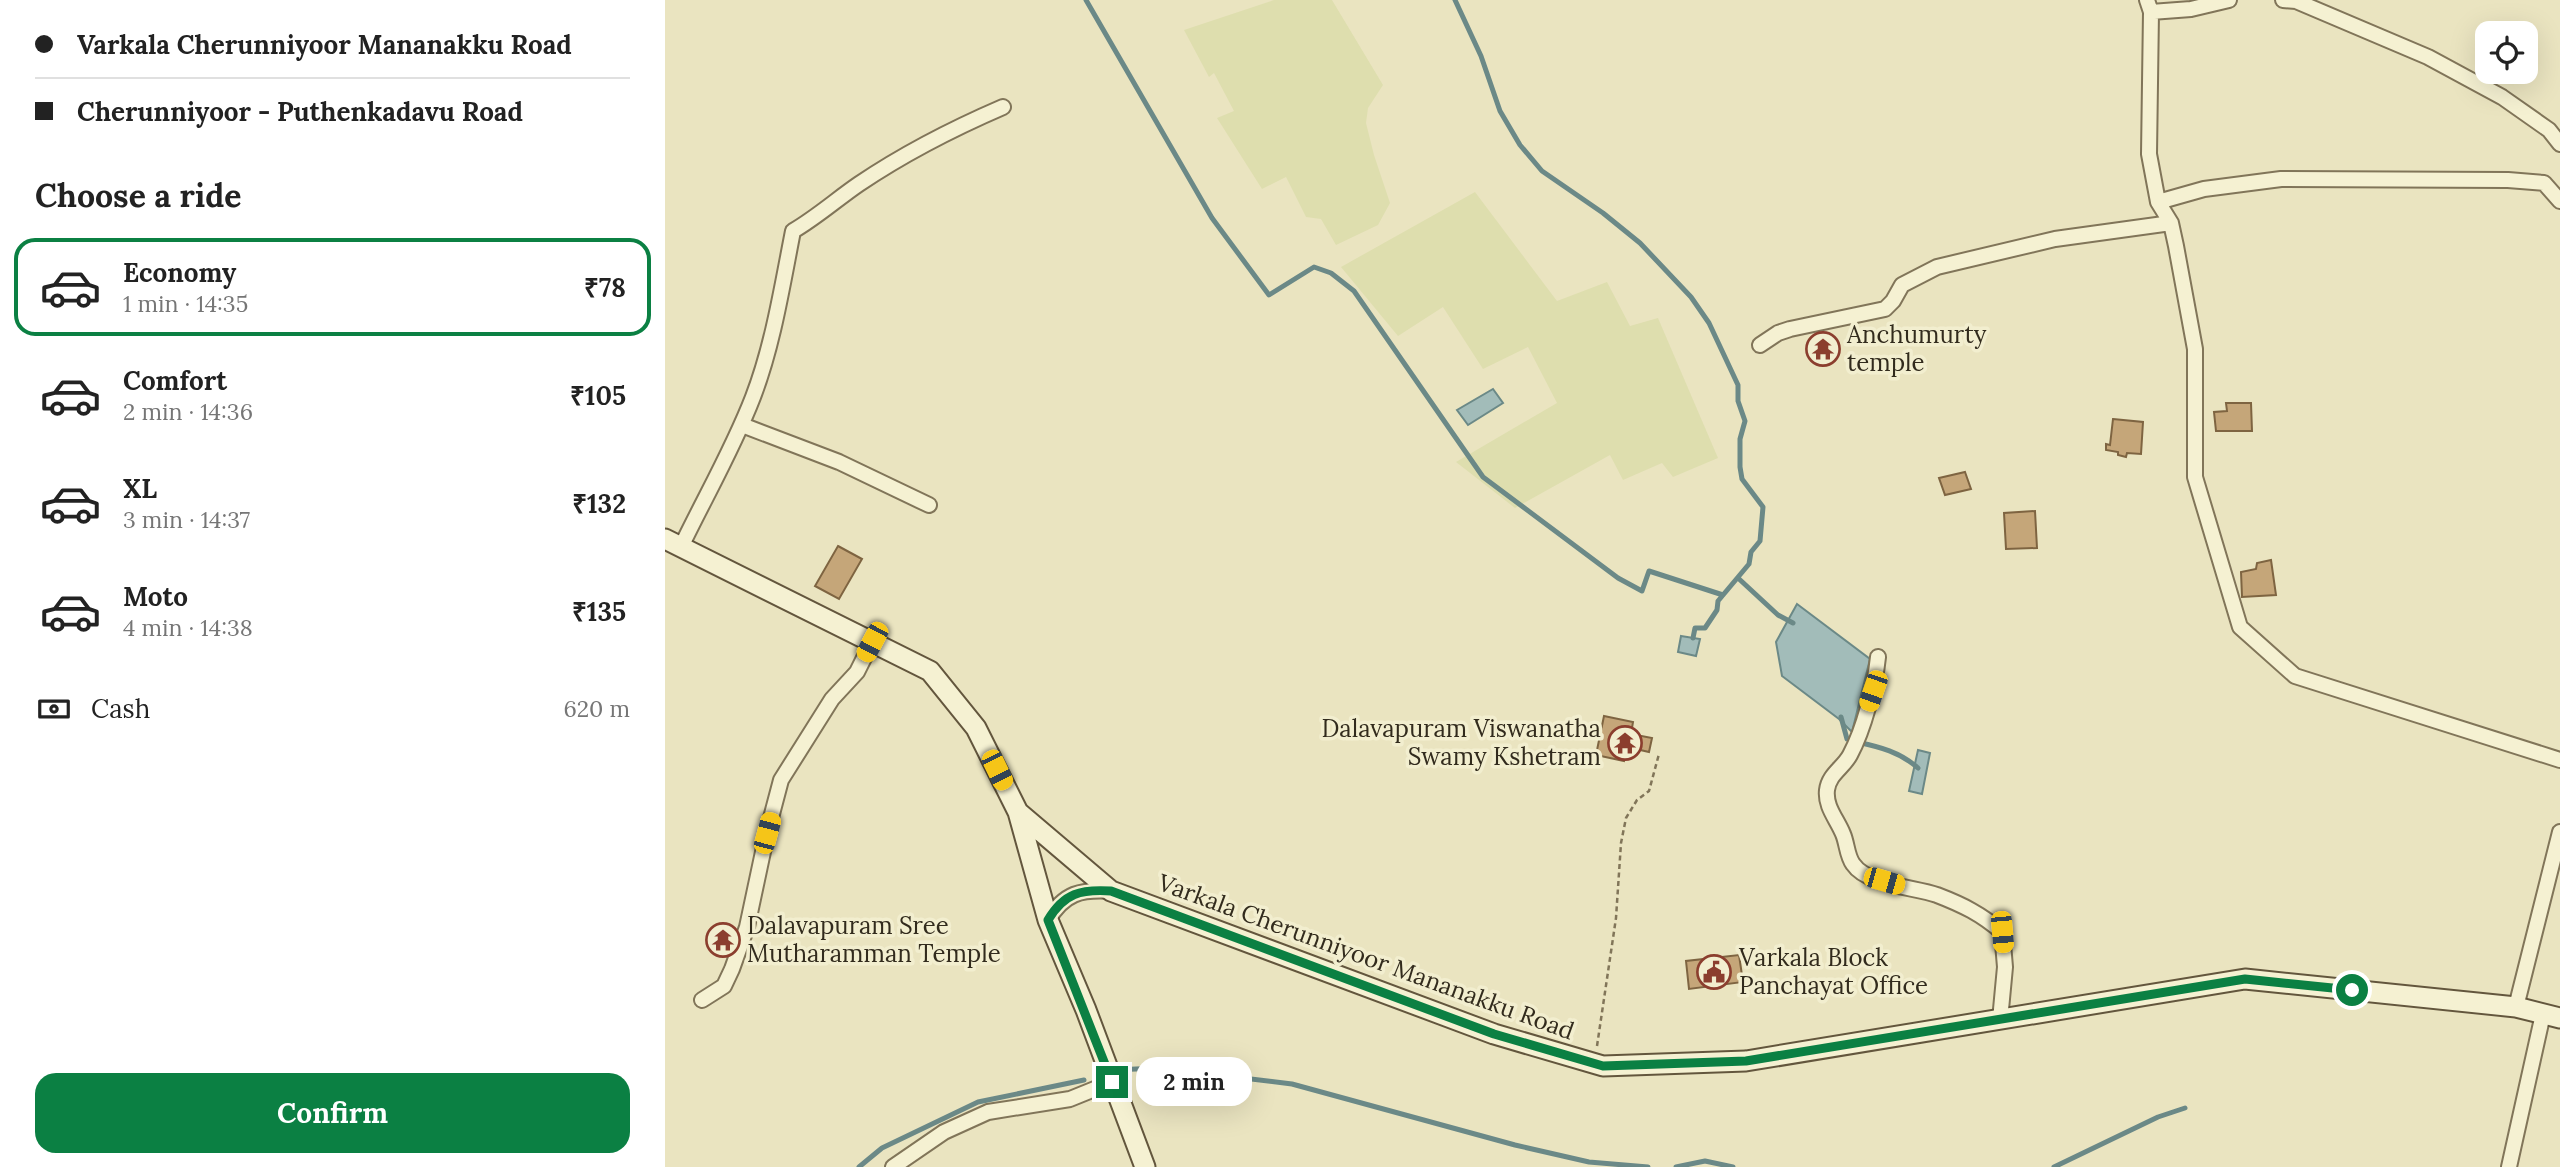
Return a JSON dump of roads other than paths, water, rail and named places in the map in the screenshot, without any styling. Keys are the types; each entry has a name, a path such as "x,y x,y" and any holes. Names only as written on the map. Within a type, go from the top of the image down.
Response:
{"main road":[{"name":"Varkala Cherunniyoor Mananakku Road","path":"673,543 930,671 976,728 1018,812 1111,891 1494,1034 1603,1066 1746,1061 2245,979 2516,1007 2551,1016"},
{"path":"1018,812 1048,920 1145,1167"}],"street":[{"path":"2229,0 2191,9 2149,6 2149,154 2158,202 2171,223 2195,349 2195,477 2240,626 2295,676 2560,760"},
{"path":"2283,0 2296,1 2428,57 2502,97 2549,130 2560,144"},
{"path":"673,543 741,425 754,394 780,301 793,232 911,151 952,129 1003,107"},
{"path":"2158,202 2204,188 2281,179 2508,180 2544,183 2558,195"},
{"path":"1760,345 1778,333 1790,329 1885,309 1902,285 1937,267 2055,239 2171,223"},
{"path":"741,425 839,463 929,505"},
{"path":"702,1000 724,986 736,958 747,927 781,780 832,699 857,672 872,642"},
{"path":"1878,657 1873,691 1851,751 1844,764 1832,775 1827,788 1827,803 1844,835 1852,864 1865,876 1936,895 1982,914 2002,932 2005,967 2000,1020"},
{"path":"2516,1007 2560,832"},
{"path":"1048,920 1062,900 1070,896 1094,890 1111,891"},
{"path":"2509,1167 2551,1016"},
{"path":"893,1167 944,1132 989,1112 1070,1099 1112,1082"}],"water":[{"path":"1493,389 1503,403 1468,425 1457,410"},
{"path":"1797,604 1870,659 1852,732 1782,676 1776,642"},
{"path":"1681,636 1700,639 1696,656 1678,652"},
{"path":"1918,750 1930,753 1922,794 1909,791"}],"waterway":[{"path":"1086,0 1212,218 1269,295 1314,267 1331,273 1354,291 1483,477 1618,578 1642,591 1649,571 1723,595"},
{"path":"1455,0 1481,56 1500,111 1520,145 1542,171 1603,213 1640,243 1691,297 1709,323 1738,385 1738,401 1745,421 1740,439 1740,467 1742,479 1763,507 1760,541 1751,552 1749,564 1718,601 1717,610 1705,628 1695,628 1693,638"},
{"path":"1738,578 1778,615 1793,623"},
{"path":"1841,717 1847,739 1853,740"},
{"path":"1857,742 1897,754 1918,768"},
{"path":"1113,1070 1159,1068 1292,1084 1515,1145 1589,1162 1648,1167"},
{"path":"859,1167 882,1148 978,1102 1084,1080"},
{"path":"2054,1167 2158,1117 2185,1108"},
{"path":"1676,1167 1705,1161 1733,1167"}],"place":[{"name":"Anchumurty temple","path":"1823,349"},
{"name":"Dalavapuram Viswanatha Swamy Kshetram","path":"1625,743"},
{"name":"Dalavapuram Sree Mutharamman Temple","path":"723,940"},
{"name":"Varkala Block Panchayat Office","path":"1714,972"}]}
